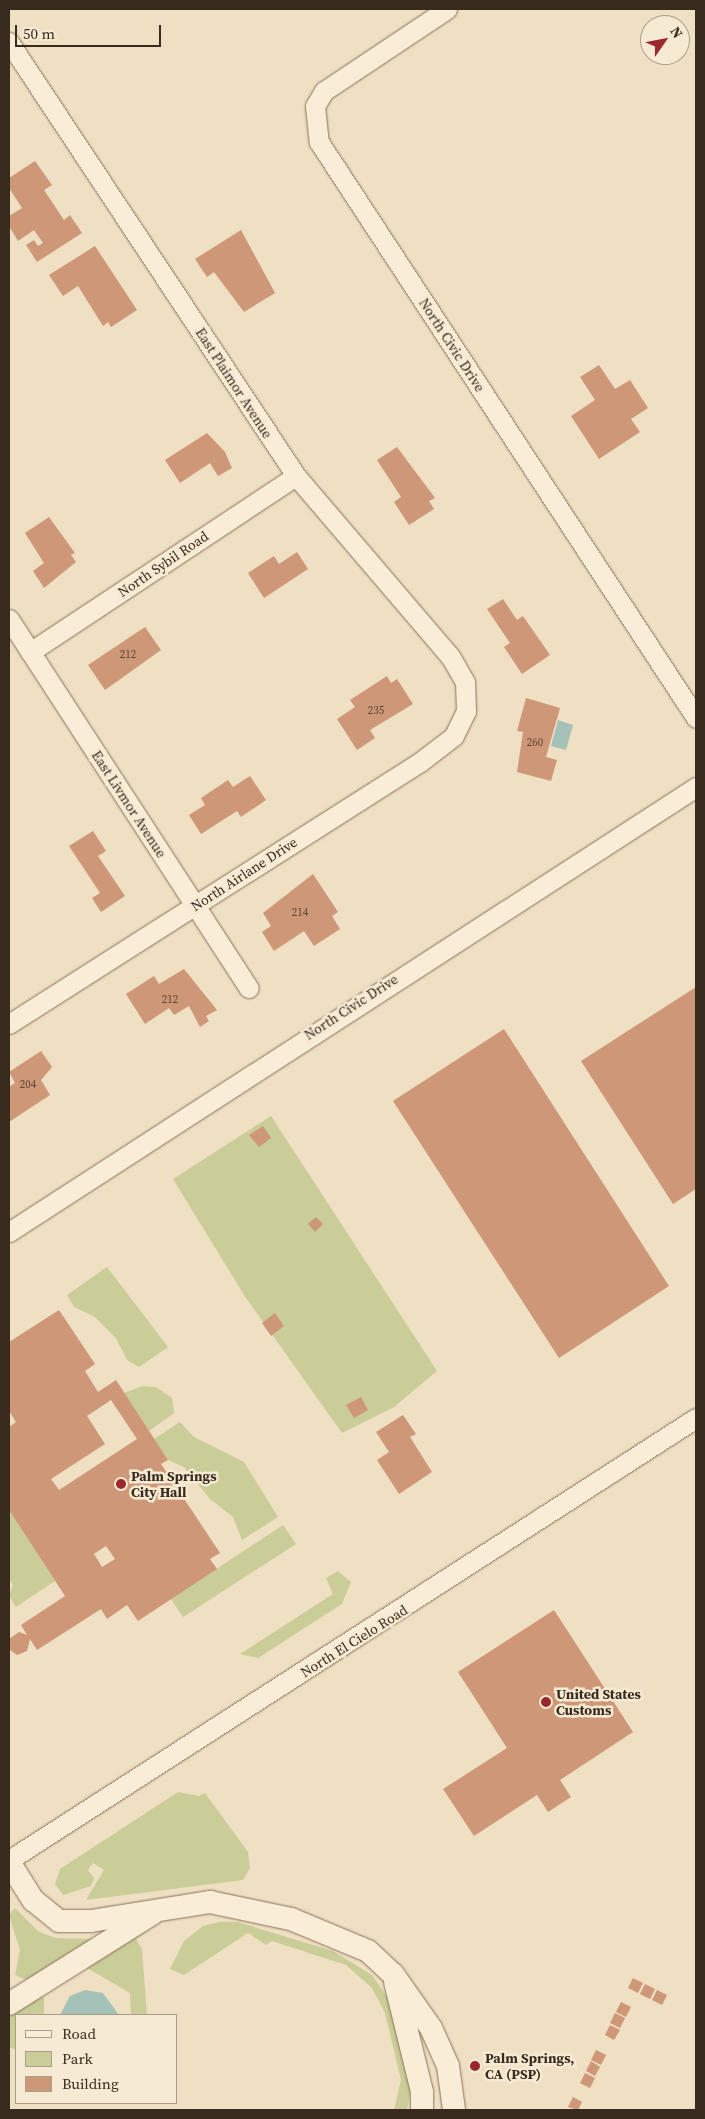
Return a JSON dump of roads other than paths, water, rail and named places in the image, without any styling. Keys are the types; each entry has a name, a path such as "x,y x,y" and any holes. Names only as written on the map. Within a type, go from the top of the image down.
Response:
{"street":[{"name":"North Civic Drive","path":"447,9 324,91 315,106 319,142 696,718"},
{"name":"East Plaimor Avenue","path":"9,42 296,476 450,656 465,682 466,711"},
{"name":"North Sybil Road","path":"30,652 296,476"},
{"name":"East Livmor Avenue","path":"9,619 249,988"},
{"name":"North Airlane Drive","path":"9,1024 420,762 454,736 466,711"},
{"name":"North Civic Drive","path":"9,1232 696,787"},
{"name":"North El Cielo Road","path":"9,1861 696,1418"},
{"path":"9,1861 33,1900 58,1921 91,1921 164,1906 210,1902 291,1919 368,1951 393,1974 431,2028 448,2066 454,2110"},
{"path":"9,2004 164,1906"},
{"path":"393,1974 422,2092 422,2110"}],"water":[{"path":"558,720 573,725 566,750 551,746"},
{"path":"85,1990 103,1993 118,2014 61,2014 70,1996"}],"place":[{"name":"Palm Springs City Hall","path":"121,1484"},
{"name":"United States Customs","path":"546,1702"},
{"name":"Palm Springs, CA (PSP)","path":"475,2066"}]}
